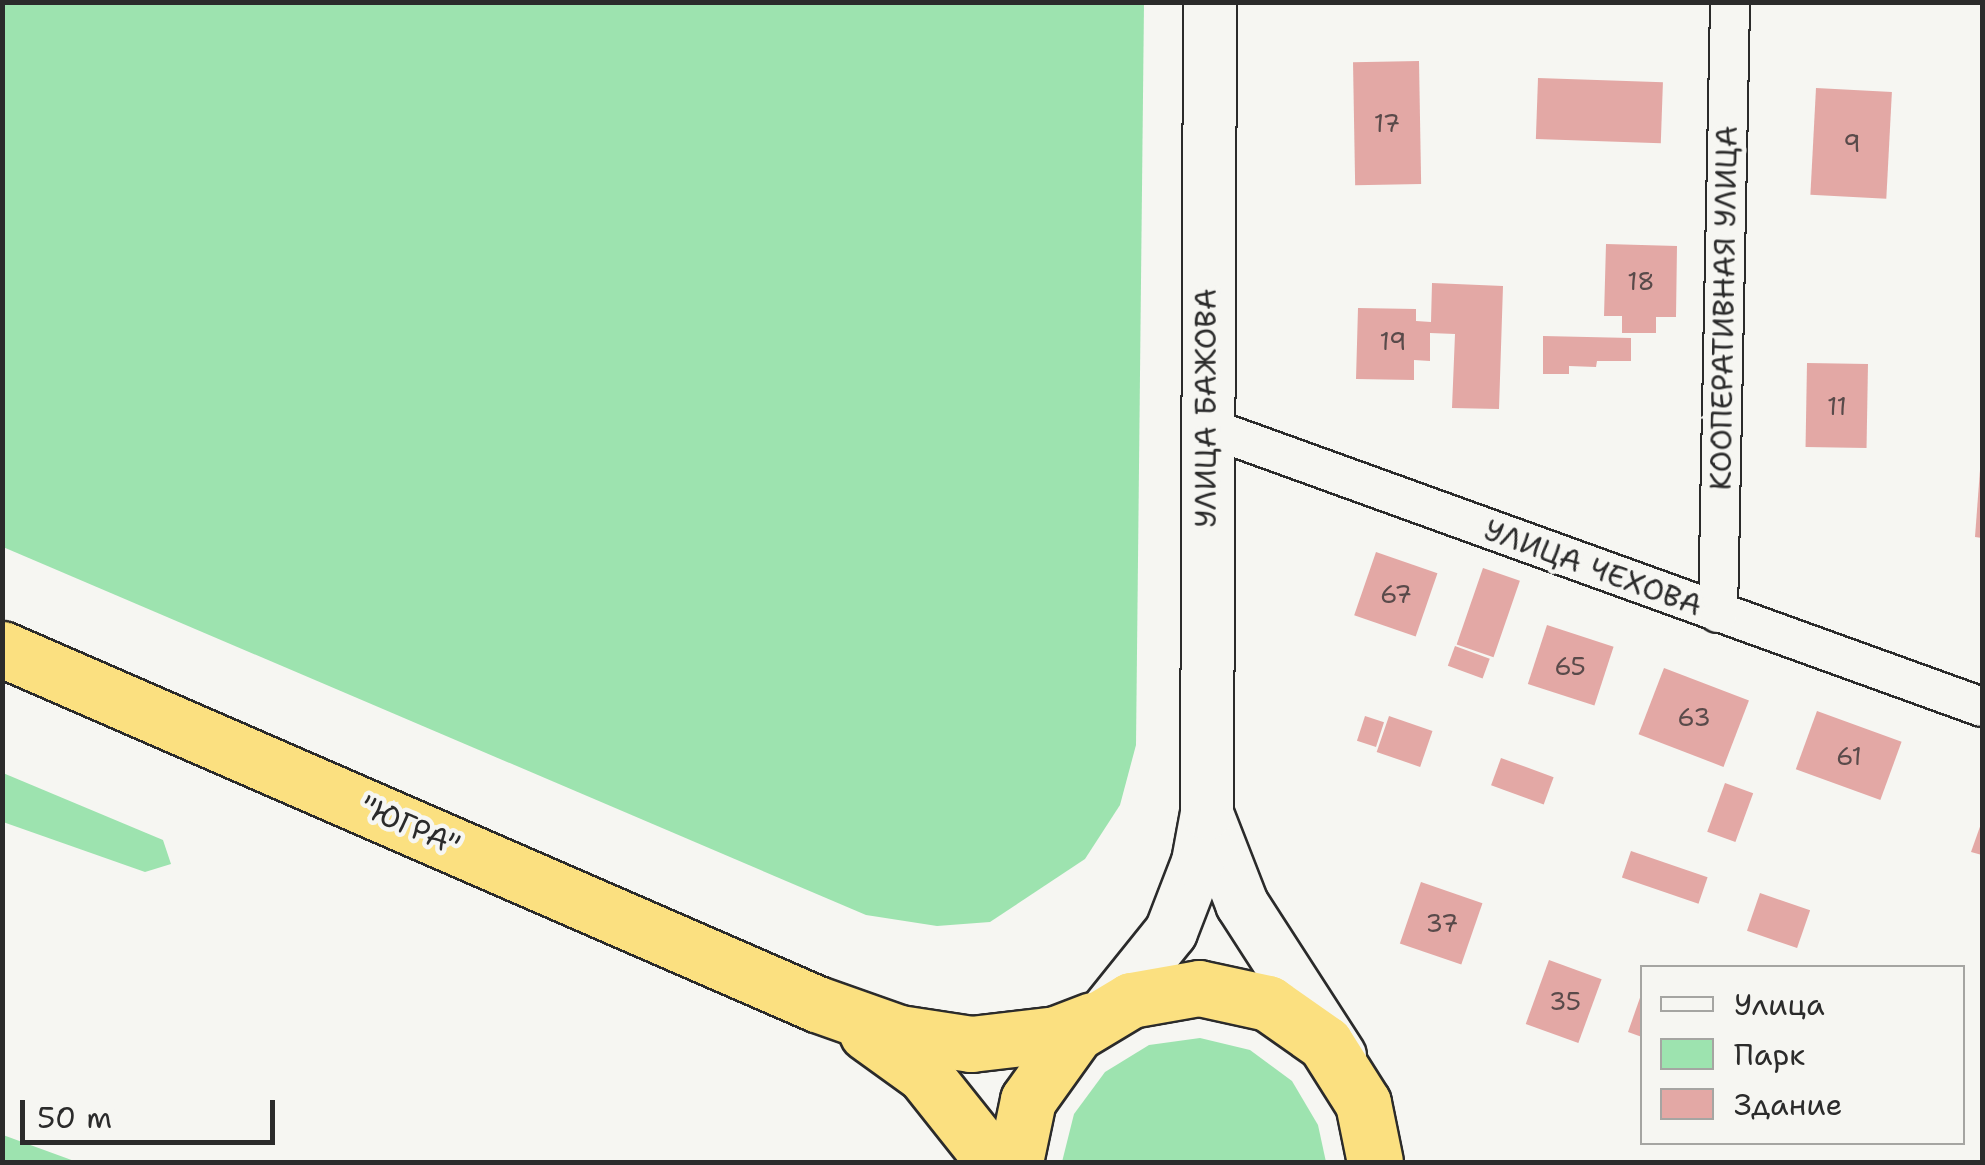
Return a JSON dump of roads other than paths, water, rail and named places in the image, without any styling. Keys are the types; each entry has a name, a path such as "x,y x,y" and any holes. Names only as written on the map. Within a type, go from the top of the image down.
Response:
{"highway":[{"name":"\"ЮГРА\"","path":"2,649 817,1004"},
{"path":"817,1004 899,1033 971,1044 1056,1034 1176,989 1246,995 1308,1028 1372,1133"},
{"path":"817,1004 924,1074 994,1162"},
{"path":"1015,1162 1021,1120 1037,1081 1100,1015"}],"street":[{"name":"УЛИЦА БАЖОВА","path":"1206,813 1204,426 1210,2"},
{"name":"КООПЕРАТИВНАЯ УЛИЦА","path":"1718,614 1730,2"},
{"name":"УЛИЦА ЧЕХОВА","path":"1204,426 1982,707"},
{"path":"1100,1015 1171,932 1198,862 1206,813"},
{"path":"1206,813 1242,904 1372,1133"}]}
